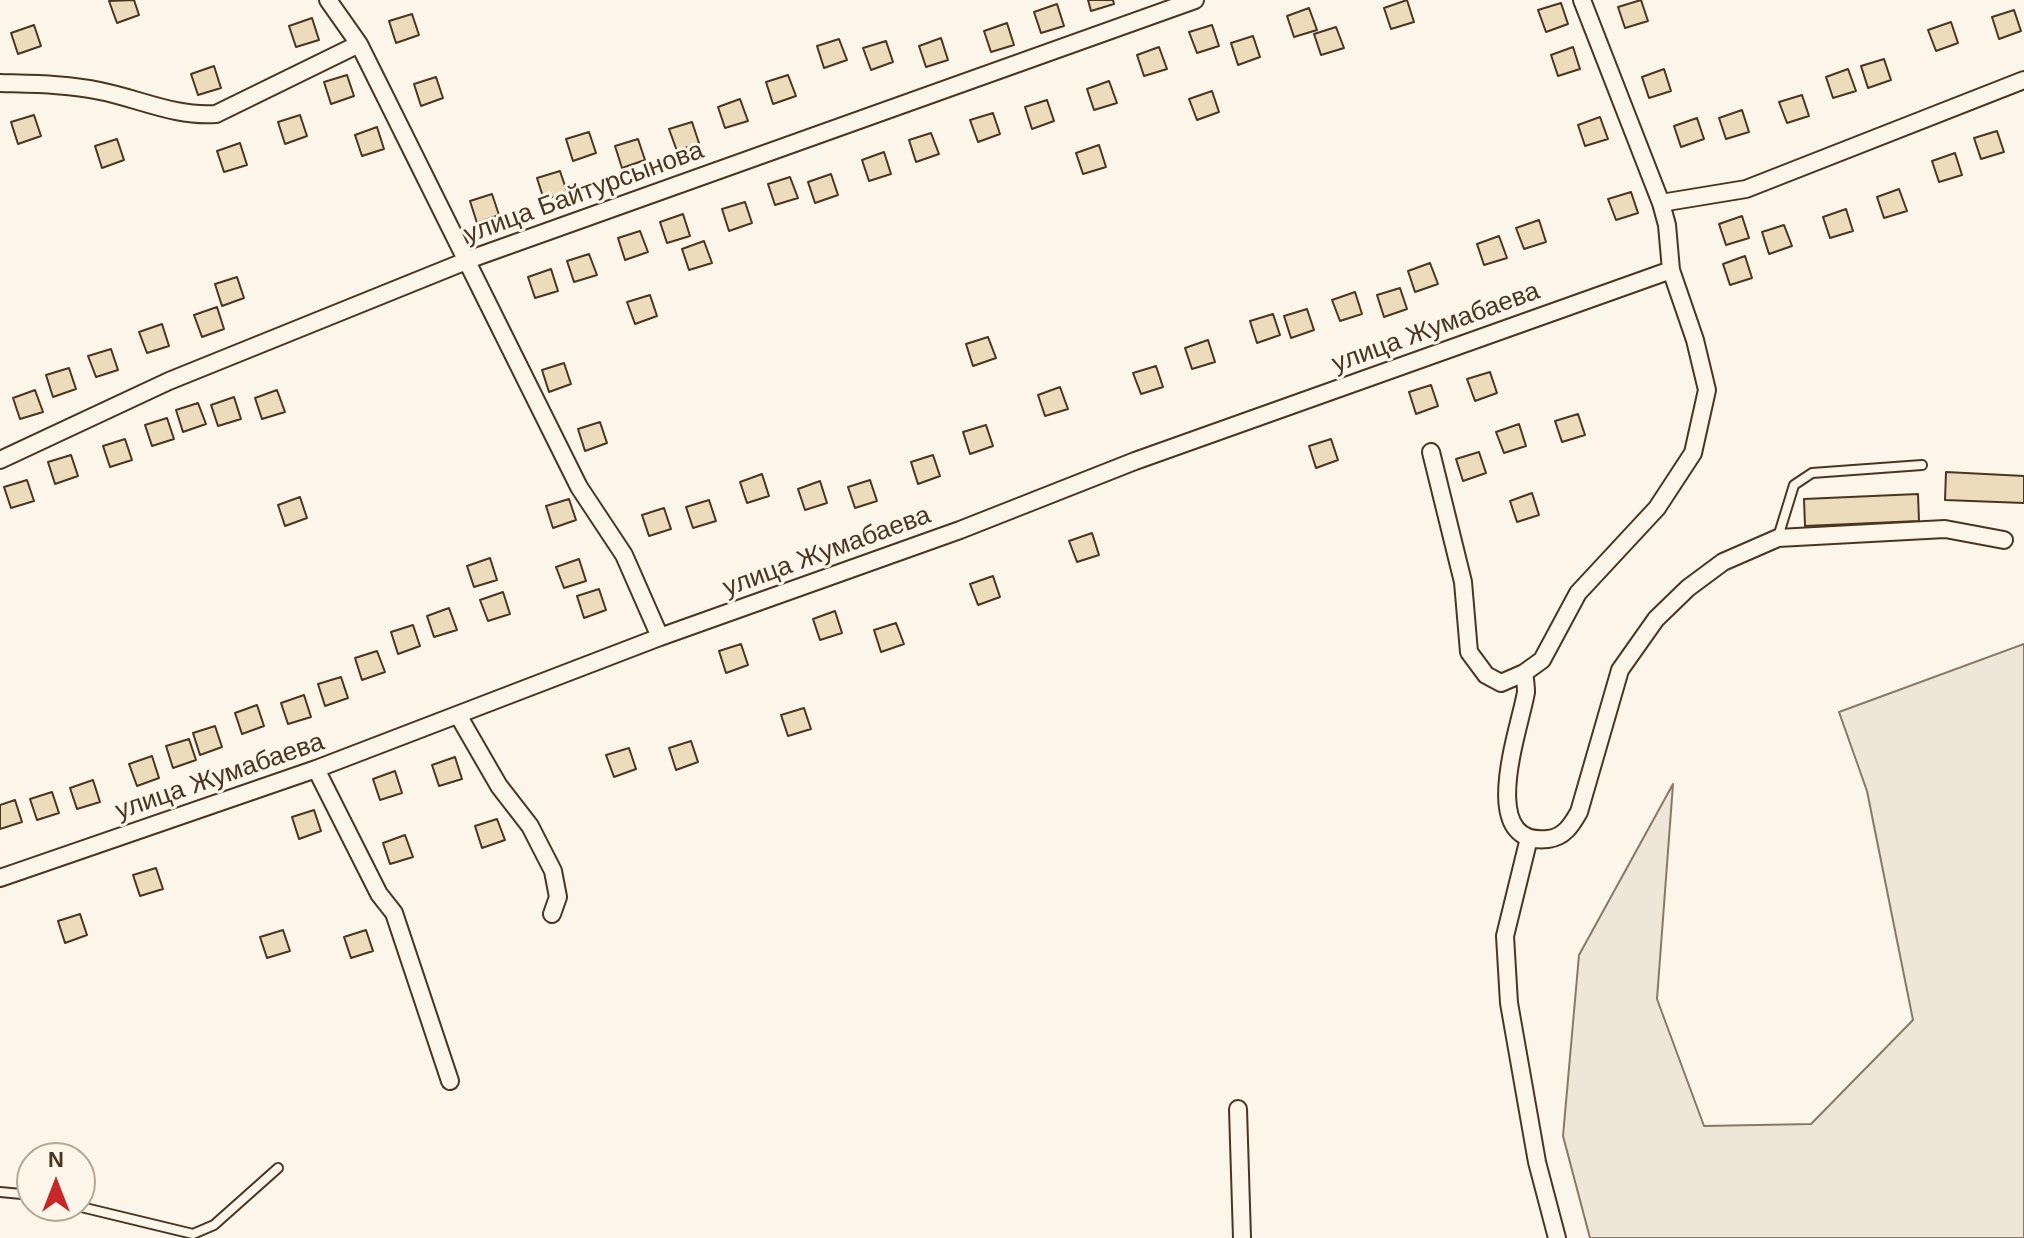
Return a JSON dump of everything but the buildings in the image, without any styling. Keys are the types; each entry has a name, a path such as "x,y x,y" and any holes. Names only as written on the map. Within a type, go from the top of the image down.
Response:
{"street":[{"path":"328,0 359,44 579,487 624,555 660,637"},
{"name":"улица Байтурсынова","path":"0,460 169,381 468,260 1195,0"},
{"path":"1431,452 1463,582 1469,652 1486,675 1501,683 1524,673 1542,660 1578,593 1657,508 1693,453 1707,390 1695,340 1671,270 1667,225 1582,0"},
{"path":"0,83 100,91 195,116 216,114 359,44"},
{"path":"1661,203 1746,189 2024,80"},
{"name":"улица Жумабаева","path":"0,878 316,769 660,637 960,530 1135,461 1671,270"},
{"path":"1524,673 1526,689 1505,782 1513,825 1529,838 1549,839 1569,831 1579,812 1620,670 1656,619 1688,588 1723,562 1778,538 1945,529 2004,540"},
{"path":"458,715 499,786 530,826 553,871 558,897 552,914"},
{"path":"316,769 379,894 394,913 450,1081"},
{"path":"1529,838 1505,936 1509,1003 1537,1162 1557,1238"},
{"path":"1238,1109 1242,1238"}],"lane":[{"path":"1778,538 1794,485 1812,473 1922,465"},
{"path":"96,1211 193,1234 214,1225 278,1168"}],"shaded area":[{"path":"2024,644 2024,1238 1590,1238 1563,1136 1579,955 1673,784 1657,999 1704,1126 1811,1124 1913,1020 1867,791 1839,712"}]}
